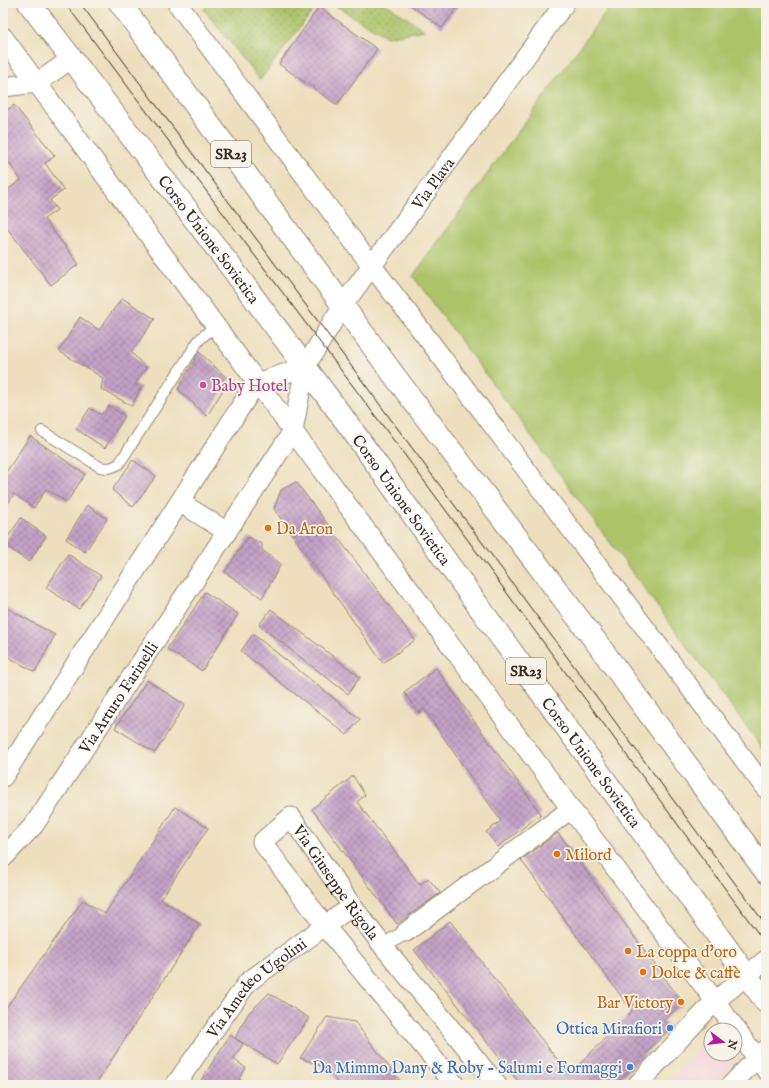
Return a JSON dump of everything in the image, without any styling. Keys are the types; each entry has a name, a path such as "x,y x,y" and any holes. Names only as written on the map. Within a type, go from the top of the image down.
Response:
{"main road":[{"name":"Corso Unione Sovietica","path":"28,3 231,267 348,423 766,1002"},
{"name":"SR23","path":"120,3 398,382 591,634 766,872"}],"street":[{"path":"177,3 356,245 766,789"},
{"name":"Via Plava","path":"305,367 342,305 565,3"},
{"path":"3,38 571,809 715,1001 763,1059 731,1085"},
{"path":"3,87 37,83 71,59"},
{"path":"3,777 256,383 305,367"},
{"name":"Via Arturo Farinelli","path":"3,858 34,825 294,431 305,367"},
{"path":"180,502 227,532"},
{"path":"384,946 406,932 571,809"},
{"name":"Via Giuseppe Rigola","path":"455,1085 325,926 262,842 292,817 352,906 497,1085"},
{"name":"Via Amedeo Ugolini","path":"175,1085 248,982 352,906"},
{"path":"636,1085 715,1001 766,960"}],"lane":[{"path":"42,431 100,467 106,469 113,468 119,464 199,340 215,326"}],"shaded area":[{"path":"703,1046 703,1062 734,1062 713,1085 666,1085"}],"green space":[{"path":"209,3 319,3 260,80 204,10"},
{"path":"331,3 385,3 424,30 387,37"},
{"path":"612,3 766,3 766,747 763,749 413,276"}],"building":[{"path":"408,3 460,3 442,28"},
{"path":"319,7 377,49 337,105 279,64"},
{"path":"14,105 55,156 45,163 64,190 50,200 57,210 44,219 79,264 51,285 7,228 3,232 3,193 21,180 3,154 3,113"},
{"path":"122,298 155,319 131,352 146,368 135,384 141,387 132,406 101,389 103,378 59,351 80,317 99,330"},
{"name":"Baby Hotel","path":"199,352 229,380 207,416 178,389"},
{"path":"109,406 125,416 105,448 76,429 90,408 101,415"},
{"path":"30,436 85,474 67,502 46,489 34,508 14,494 3,511 3,477"},
{"path":"133,460 156,476 133,507 112,490"},
{"path":"296,482 415,640 383,663 274,509 281,490"},
{"path":"87,505 107,519 85,552 66,539"},
{"path":"21,518 46,536 29,562 3,544"},
{"path":"248,537 262,544 262,550 281,564 262,598 225,572"},
{"path":"68,554 101,576 79,609 46,588"},
{"path":"205,592 238,614 202,671 167,649"},
{"path":"3,606 55,635 35,672 3,654"},
{"path":"271,609 360,677 348,694 259,625"},
{"path":"253,634 360,719 347,735 241,651"},
{"path":"436,668 541,814 498,847 486,832 501,821 424,709 419,713 404,692"},
{"path":"147,680 185,705 155,753 115,728"},
{"path":"353,776 365,795 357,802 420,885 428,878 440,893 397,924 312,809"},
{"path":"175,807 208,828 161,899 200,924 95,1085 3,1085 3,1012 83,900 105,914"},
{"path":"558,833 683,1003 663,1021 670,1028 615,1085 521,1085 414,950 450,921 569,1075 632,1011 521,860"},
{"path":"269,993 309,1018 277,1064 235,1038 248,1014"},
{"path":"327,1017 355,1022 403,1085 339,1085 327,1068 300,1058"},
{"path":"230,1035 243,1044 233,1059 246,1068 239,1079 249,1085 198,1085"}],"tram line":[{"path":"65,3 425,482 766,944"},
{"path":"80,3 766,925"}],"place":[{"name":"Baby Hotel","path":"203,385"},
{"name":"Da Aron","path":"268,528"},
{"name":"Milord","path":"557,854"},
{"name":"La coppa d'oro","path":"628,951"},
{"name":"Dolce & caffè","path":"643,972"},
{"name":"Bar Victory","path":"681,1002"},
{"name":"Ottica Mirafiori","path":"670,1028"},
{"name":"Da Mimmo Dany & Roby - Salumi e Formaggi","path":"630,1067"}]}
